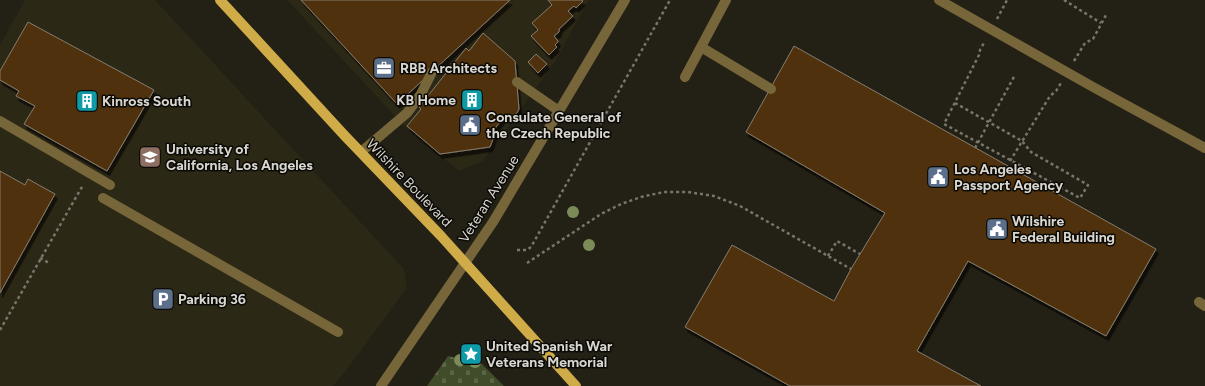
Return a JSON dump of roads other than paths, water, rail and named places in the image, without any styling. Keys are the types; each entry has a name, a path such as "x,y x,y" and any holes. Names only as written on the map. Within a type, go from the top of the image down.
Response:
{"main road":[{"name":"Wilshire Boulevard","path":"220,0 465,263 492,295 576,386"}],"street":[{"name":"Veteran Avenue","path":"381,386 493,222 625,0"},
{"path":"685,77 726,0"},
{"path":"938,0 1205,148"},
{"path":"701,47 770,89"},
{"path":"361,152 407,113 421,94 432,72"},
{"path":"517,82 559,111"},
{"path":"0,121 110,185"},
{"path":"103,198 338,332"}],"place":[{"name":"RBB Architects","path":"384,68"},
{"name":"KB Home","path":"472,100"},
{"name":"Kinross South","path":"87,101"},
{"name":"Consulate General of the Czech Republic","path":"470,125"},
{"name":"University of California, Los Angeles","path":"150,157"},
{"name":"Los Angeles Passport Agency","path":"938,177"},
{"name":"Wilshire Federal Building","path":"997,229"},
{"name":"Parking 36","path":"163,299"},
{"name":"United Spanish War Veterans Memorial","path":"471,354"}]}
